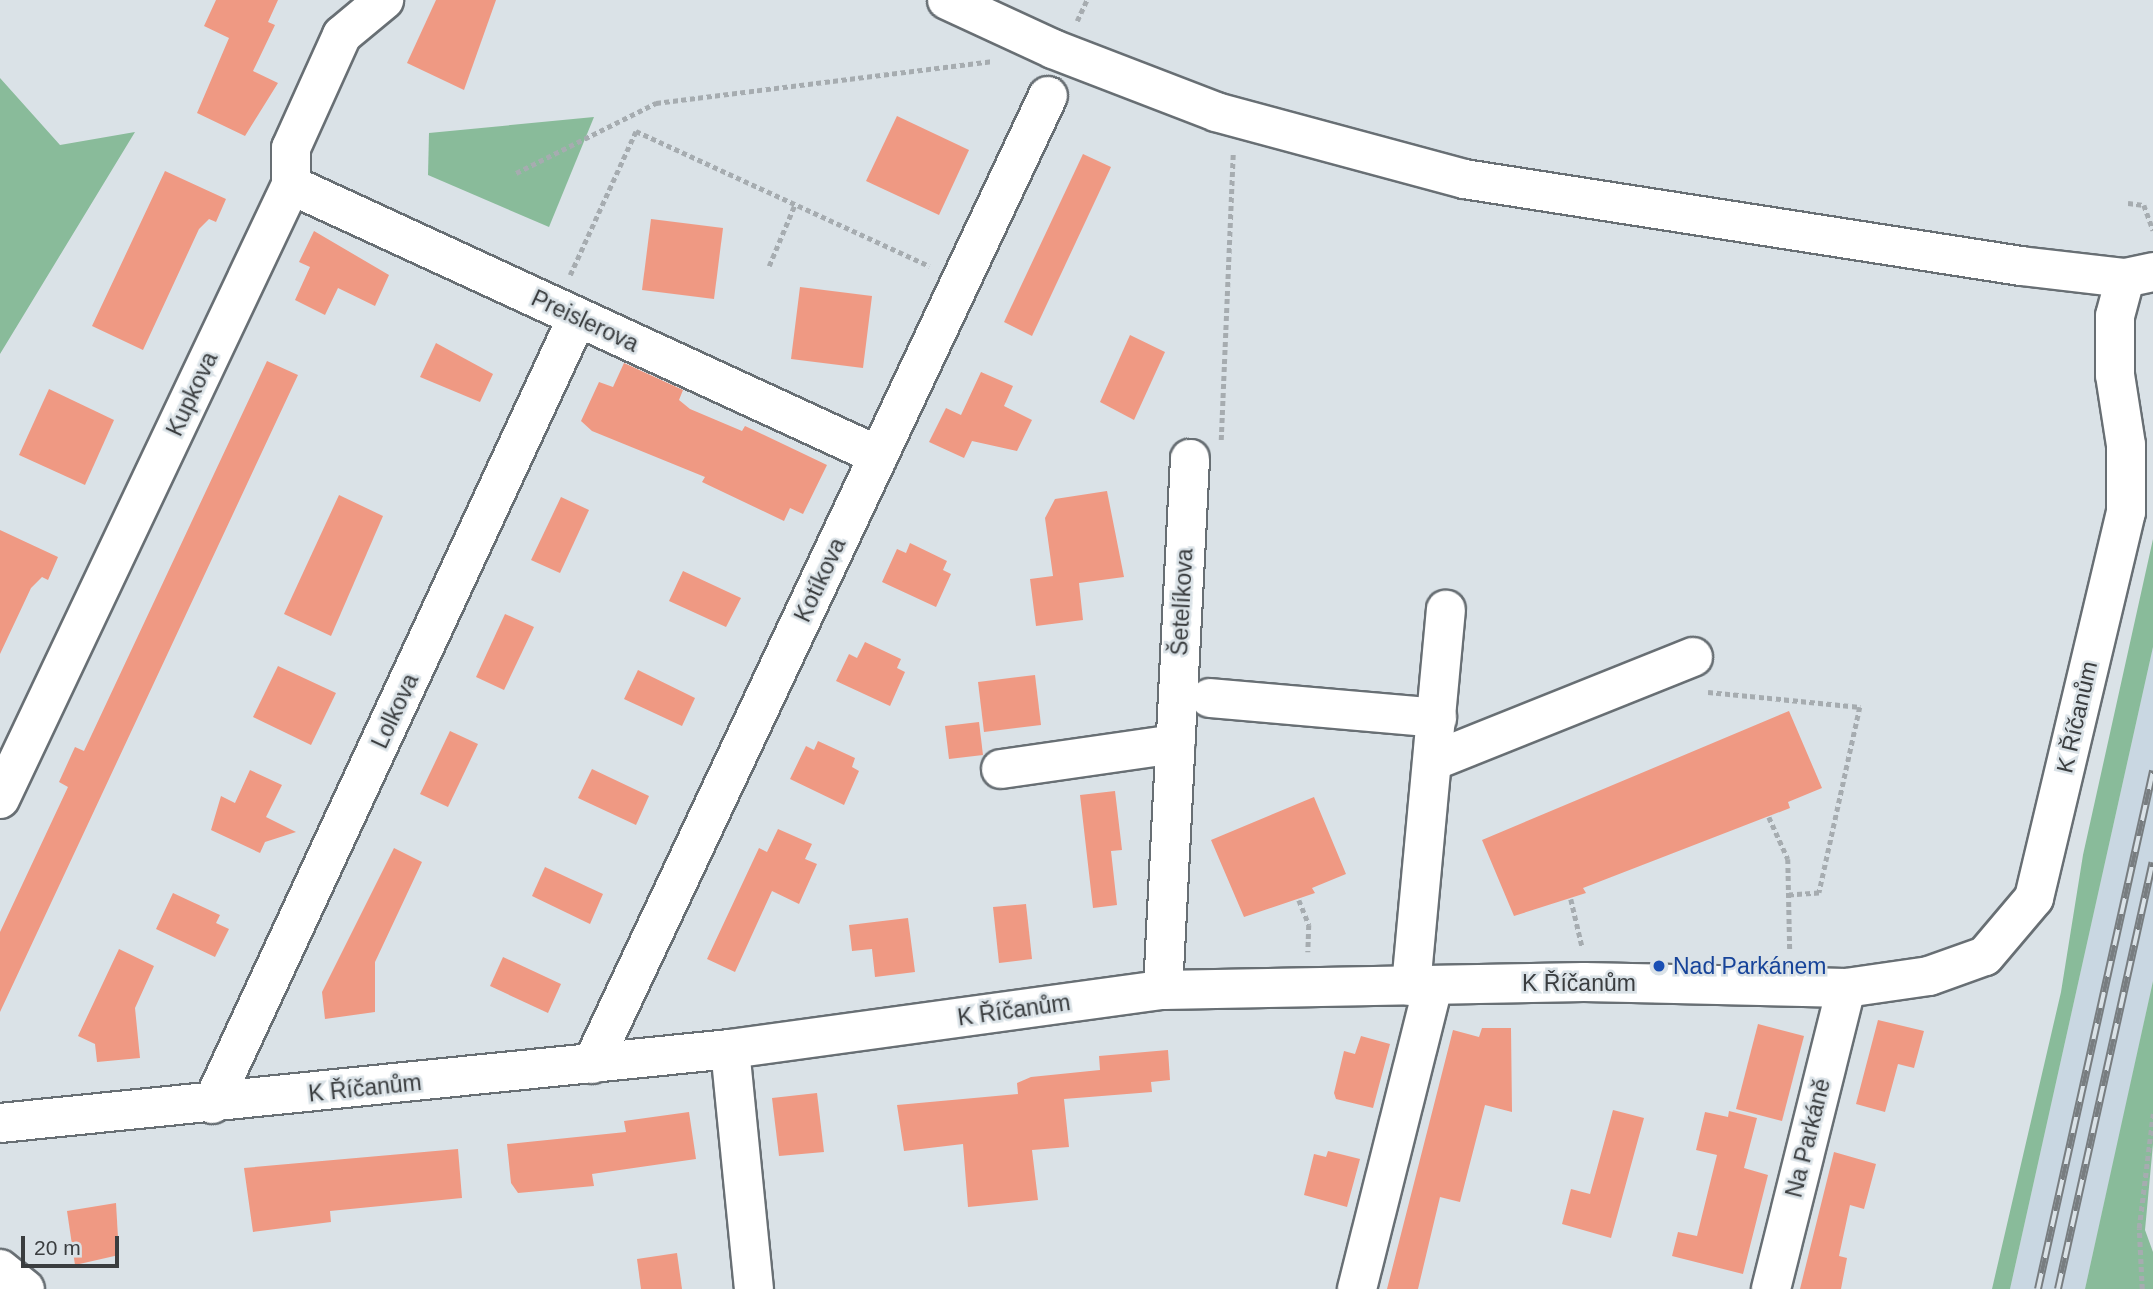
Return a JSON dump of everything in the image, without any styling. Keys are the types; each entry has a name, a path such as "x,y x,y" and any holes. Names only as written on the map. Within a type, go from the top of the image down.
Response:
{"street":[{"name":"Kupkova","path":"0,799 290,185 291,148 342,35 383,0"},
{"path":"947,0 1076,35 1234,117 1381,160 1548,195 2139,275"},
{"name":"Kotíkova","path":"592,1064 1048,96"},
{"name":"Preislerova","path":"290,185 879,456"},
{"name":"K Říčanům","path":"0,1123 212,1104 730,1049 1163,990 1305,984 1422,986 1584,982 1846,988 1929,976 1984,956 2034,898 2126,512 2126,444 2115,375 2115,316 2139,275"},
{"name":"Lolkova","path":"212,1104 566,313"},
{"name":"Šetelíkova","path":"1163,990 1190,459"},
{"path":"1357,1289 1422,986 1433,761 1447,610"},
{"path":"1433,761 1693,657"},
{"path":"1210,698 1437,718"},
{"path":"1001,769 1175,744"},
{"name":"Na Parkáně","path":"1771,1289 1846,988"},
{"path":"730,1049 754,1289"},
{"path":"0,1269 25,1289"}],"path":[{"path":"516,173 656,103 996,60"},
{"path":"1190,459 1221,449 1234,117"},
{"path":"566,313 636,131 961,281"},
{"path":"2128,203 2144,205 2153,230"},
{"path":"769,266 794,204"},
{"path":"1708,692 1860,707 1819,893 1789,895"},
{"path":"1769,817 1788,859 1790,986"},
{"path":"1299,900 1310,925 1305,984"},
{"path":"1571,900 1581,921 1584,982"},
{"path":"2142,1289 2139,1228 2153,1114"}],"shaded area":[{"path":"2153,647 2153,981 2122,1124 2085,1289 2010,1289"}],"green space":[{"path":"0,78 60,145 135,132 0,354"},
{"path":"594,117 549,227 428,175 429,133"},
{"path":"2153,539 2153,647 2010,1289 1992,1289 2061,992 2083,855"},
{"path":"2153,981 2153,1144 2145,1230 2153,1252 2153,1289 2085,1289"}],"building":[{"path":"216,0 278,0 268,22 275,25 253,71 278,83 245,136 197,113 229,38 204,26"},
{"path":"436,0 496,0 464,90 407,63"},
{"path":"897,116 969,150 939,215 866,181"},
{"path":"1083,154 1111,167 1032,336 1004,322"},
{"path":"165,171 226,199 216,222 209,219 199,229 143,350 92,326"},
{"path":"651,219 723,228 714,299 642,290"},
{"path":"314,231 389,275 375,306 338,288 325,315 295,300 310,267 299,262"},
{"path":"800,287 872,296 863,368 791,359"},
{"path":"1130,335 1165,352 1134,420 1100,402"},
{"path":"436,343 493,374 480,402 420,377"},
{"path":"267,361 298,375 0,1012 0,932 68,787 59,782 75,747 84,751"},
{"path":"624,363 683,390 679,400 690,409 742,431 745,426 827,465 803,514 790,508 784,521 702,482 705,477 592,431 581,421 599,382 613,387"},
{"path":"981,372 1013,386 1004,406 1032,420 1017,451 972,441 964,458 929,442 946,408 961,415"},
{"path":"49,389 114,420 85,485 19,455"},
{"path":"1107,491 1124,577 1079,583 1083,620 1036,626 1030,579 1053,576 1045,518 1055,499"},
{"path":"339,495 383,516 331,636 284,614"},
{"path":"561,497 589,510 560,573 531,560"},
{"path":"0,530 58,557 48,580 42,577 31,588 0,654"},
{"path":"910,543 947,561 943,570 951,574 936,607 882,582 897,549 906,553"},
{"path":"683,571 741,598 726,627 669,601"},
{"path":"505,614 534,627 504,690 476,677"},
{"path":"865,642 901,659 897,668 905,672 890,706 836,681 849,654 857,658"},
{"path":"278,666 336,693 311,745 253,717"},
{"path":"638,670 695,698 682,726 624,699"},
{"path":"1035,675 1041,725 984,732 978,682"},
{"path":"1789,711 1822,788 1788,802 1790,808 1583,888 1586,893 1514,916 1482,840"},
{"path":"979,722 983,755 949,759 945,726"},
{"path":"450,731 478,744 448,807 420,794"},
{"path":"818,741 855,758 852,767 859,771 844,805 790,779 806,746 814,750"},
{"path":"592,769 649,796 636,825 578,798"},
{"path":"250,770 282,785 266,817 296,832 265,842 260,853 211,830 221,796 235,803"},
{"path":"1115,791 1122,850 1111,851 1117,905 1093,908 1080,795"},
{"path":"1314,797 1346,874 1312,888 1315,893 1244,917 1211,840"},
{"path":"778,829 812,844 805,859 817,864 799,904 772,891 735,972 707,959 759,848 767,852"},
{"path":"394,848 422,862 375,962 375,1012 325,1019 322,992"},
{"path":"545,867 603,894 590,924 532,896"},
{"path":"173,893 220,915 216,923 229,929 215,957 156,929"},
{"path":"1026,904 1032,959 999,963 993,907"},
{"path":"908,918 915,972 875,977 872,949 852,951 849,925"},
{"path":"119,949 154,966 135,1008 140,1058 97,1062 95,1044 78,1036"},
{"path":"503,957 561,984 548,1013 490,986"},
{"path":"1878,1020 1924,1031 1914,1068 1898,1064 1885,1112 1856,1104"},
{"path":"1758,1024 1804,1036 1782,1121 1736,1109"},
{"path":"1482,1028 1511,1028 1512,1112 1485,1105 1460,1202 1440,1197 1418,1289 1387,1289 1453,1030 1479,1037"},
{"path":"1361,1036 1390,1044 1373,1108 1336,1099 1334,1093 1344,1051 1355,1054"},
{"path":"1168,1050 1170,1080 1151,1082 1152,1092 1064,1099 1069,1147 1032,1150 1038,1200 968,1207 963,1144 904,1151 897,1105 1018,1094 1017,1083 1031,1077 1100,1070 1099,1056"},
{"path":"817,1093 824,1152 779,1156 772,1098"},
{"path":"1613,1110 1644,1118 1611,1238 1562,1224 1571,1189 1590,1194"},
{"path":"1729,1111 1757,1118 1744,1168 1768,1175 1743,1274 1672,1256 1678,1232 1697,1236 1717,1155 1696,1150 1705,1112 1728,1117"},
{"path":"689,1112 696,1159 592,1174 594,1186 518,1193 511,1183 507,1144 626,1132 624,1121"},
{"path":"458,1149 462,1198 330,1211 331,1222 253,1232 244,1168"},
{"path":"1328,1151 1360,1159 1347,1207 1304,1195 1314,1154 1326,1157"},
{"path":"1834,1152 1876,1164 1864,1209 1850,1205 1839,1256 1847,1258 1841,1289 1800,1289"},
{"path":"116,1203 119,1255 75,1265 67,1211"},
{"path":"677,1253 682,1289 641,1289 637,1259"}],"railway":[{"path":"2038,1289 2153,771"},
{"path":"2058,1289 2153,862"}],"place":[{"name":"Nad Parkánem","path":"1659,966"}]}
